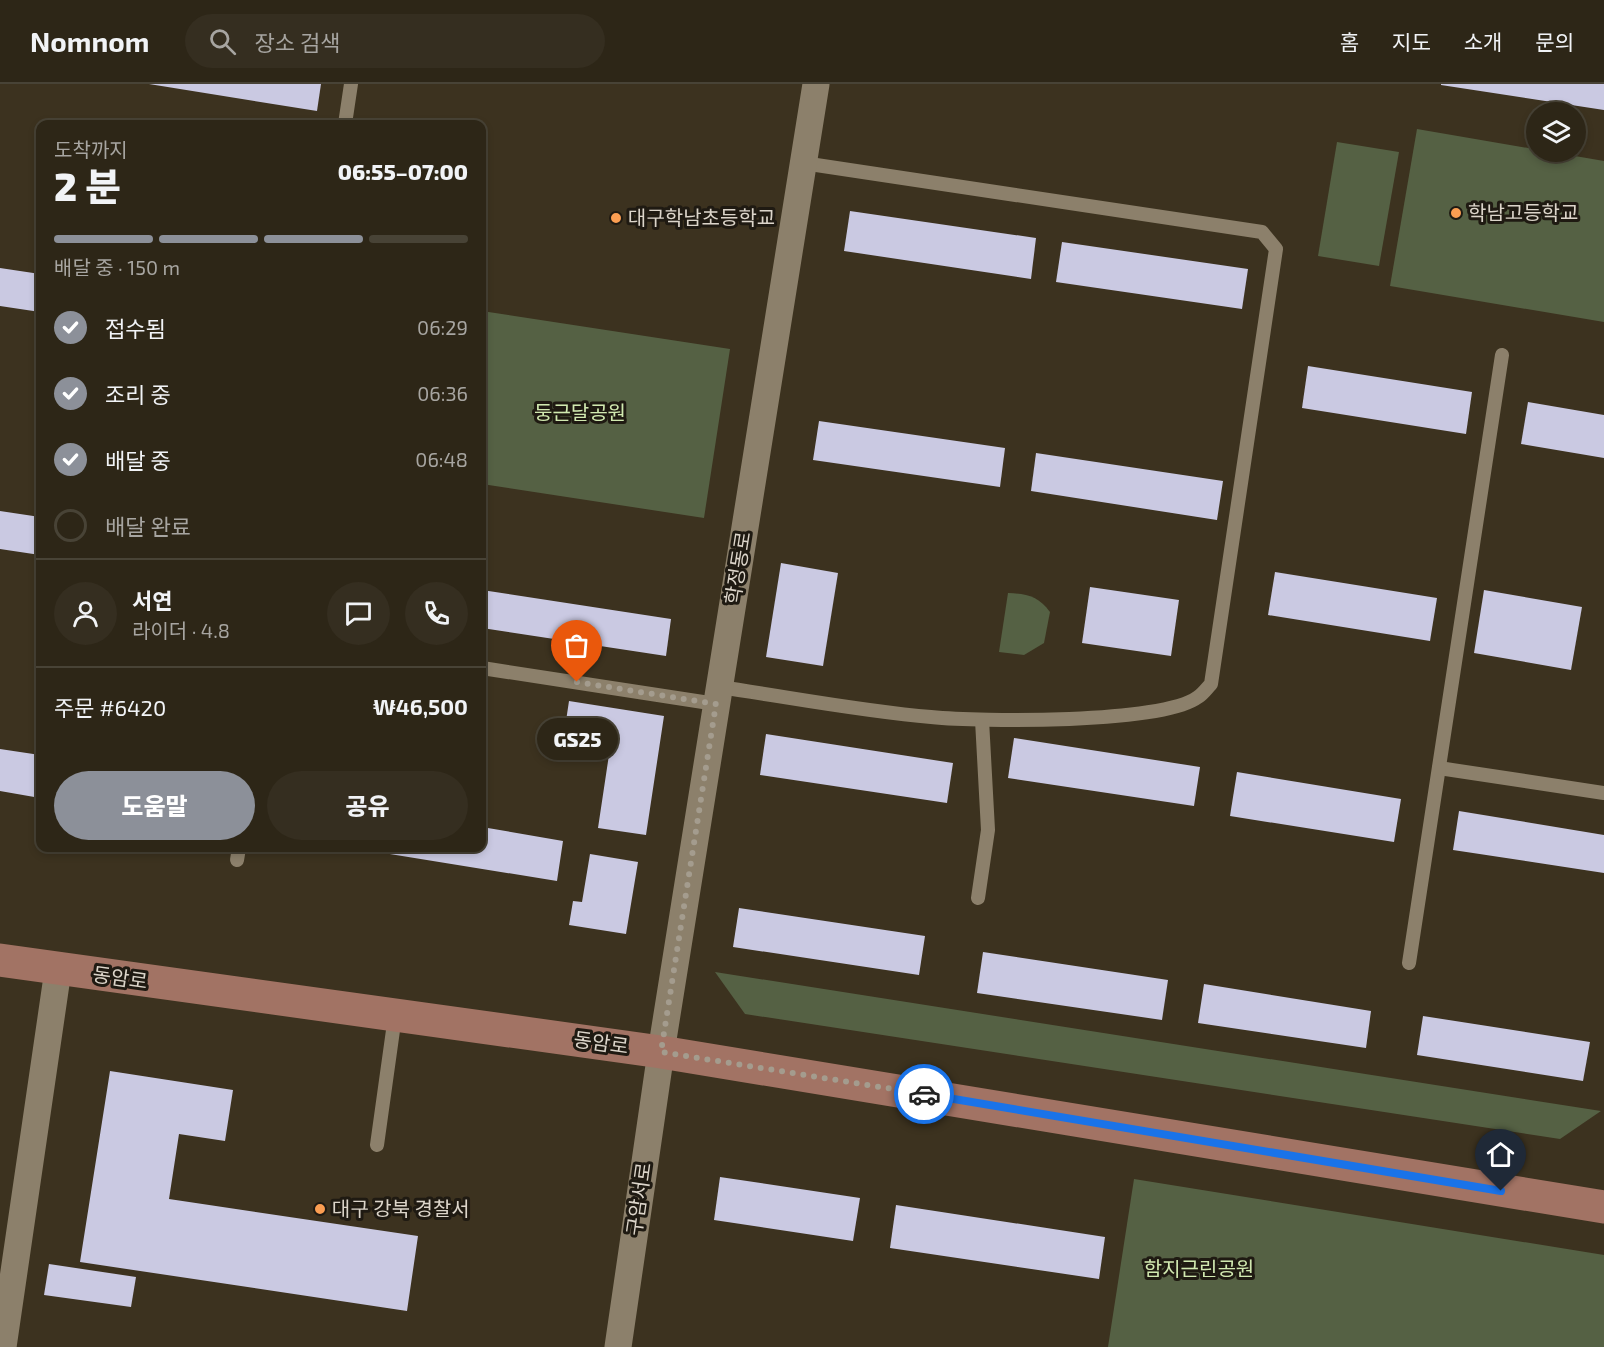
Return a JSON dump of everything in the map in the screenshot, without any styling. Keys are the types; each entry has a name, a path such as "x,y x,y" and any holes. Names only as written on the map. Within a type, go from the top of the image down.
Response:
{"main road":[{"name":"동암로","path":"0,960 58,970 661,1052 1604,1208"}],"street":[{"name":"학정동로","path":"661,1052 816,84"},
{"path":"3,1347 12,1203 58,970"},
{"name":"구암서로","path":"618,1347 661,1052"}],"lane":[{"path":"346,120 351,84"},
{"path":"486,668 718,695 931,717 982,720 1113,717 1174,706 1197,698 1211,684 1276,249 1262,232 803,163"},
{"path":"1409,963 1502,355"},
{"path":"978,898 988,830 982,720"},
{"path":"1439,768 1604,793"},
{"path":"376,1144 395,1016"}],"green space":[{"path":"1417,129 1526,148 1526,162 1586,162 1586,158 1604,161 1604,322 1390,286"},
{"path":"1337,142 1399,152 1379,266 1318,256"},
{"name":"둥근달공원","path":"486,312 730,349 704,518 486,485"},
{"path":"1008,593 1032,597 1041,602 1050,612 1044,643 1024,655 999,652"},
{"path":"715,972 1601,1111 1560,1139 745,1014"},
{"name":"함지근린공원","path":"1134,1179 1604,1255 1604,1347 1108,1347"}],"building":[{"path":"149,84 321,84 317,111"},
{"path":"1604,84 1604,110 1586,107 1586,102 1552,102 1441,85"},
{"path":"850,211 1036,238 1031,279 844,251"},
{"path":"1062,242 1248,269 1242,309 1056,282"},
{"path":"0,268 36,273 36,311 0,306"},
{"path":"1308,366 1472,392 1466,434 1302,408"},
{"path":"1528,402 1604,415 1604,458 1521,444"},
{"path":"819,421 1005,448 1000,487 813,460"},
{"path":"1036,453 1223,481 1217,520 1031,491"},
{"path":"0,511 36,516 36,554 0,549"},
{"path":"781,563 838,573 823,666 766,657"},
{"path":"1275,572 1437,598 1430,641 1268,615"},
{"path":"1090,587 1179,600 1171,656 1082,643"},
{"path":"1484,590 1582,607 1571,670 1474,653"},
{"path":"486,591 671,619 666,656 486,629"},
{"path":"569,701 664,716 646,835 598,828 610,748 563,741"},
{"path":"766,734 953,763 947,803 760,775"},
{"path":"1014,738 1200,767 1194,806 1008,778"},
{"path":"0,749 36,754 36,797 0,791"},
{"path":"1237,772 1401,799 1394,842 1230,816"},
{"path":"1459,811 1604,835 1604,873 1453,850"},
{"path":"486,828 563,841 557,881 378,852 486,852"},
{"path":"590,854 638,862 626,934 569,925 573,901 582,902"},
{"path":"739,908 925,936 919,975 733,947"},
{"path":"983,952 1168,980 1162,1020 977,993"},
{"path":"1204,984 1371,1011 1366,1048 1198,1023"},
{"path":"1423,1016 1590,1042 1583,1081 1417,1055"},
{"path":"110,1071 233,1090 225,1141 179,1134 169,1199 418,1236 407,1311 80,1262"},
{"path":"720,1177 860,1198 853,1241 714,1220"},
{"path":"896,1205 1105,1237 1099,1279 890,1248"},
{"path":"49,1264 136,1277 131,1307 44,1295"}],"way so far":[{"path":"577,682 716,704 661,1052 924,1094"}],"place":[{"name":"학남고등학교","path":"1456,213"},
{"name":"대구학남초등학교","path":"616,218"},
{"name":"GS25","path":"577,682"},
{"name":"대구 강북 경찰서","path":"320,1209"}],"route":[{"path":"924,1094 1501,1191"}]}
